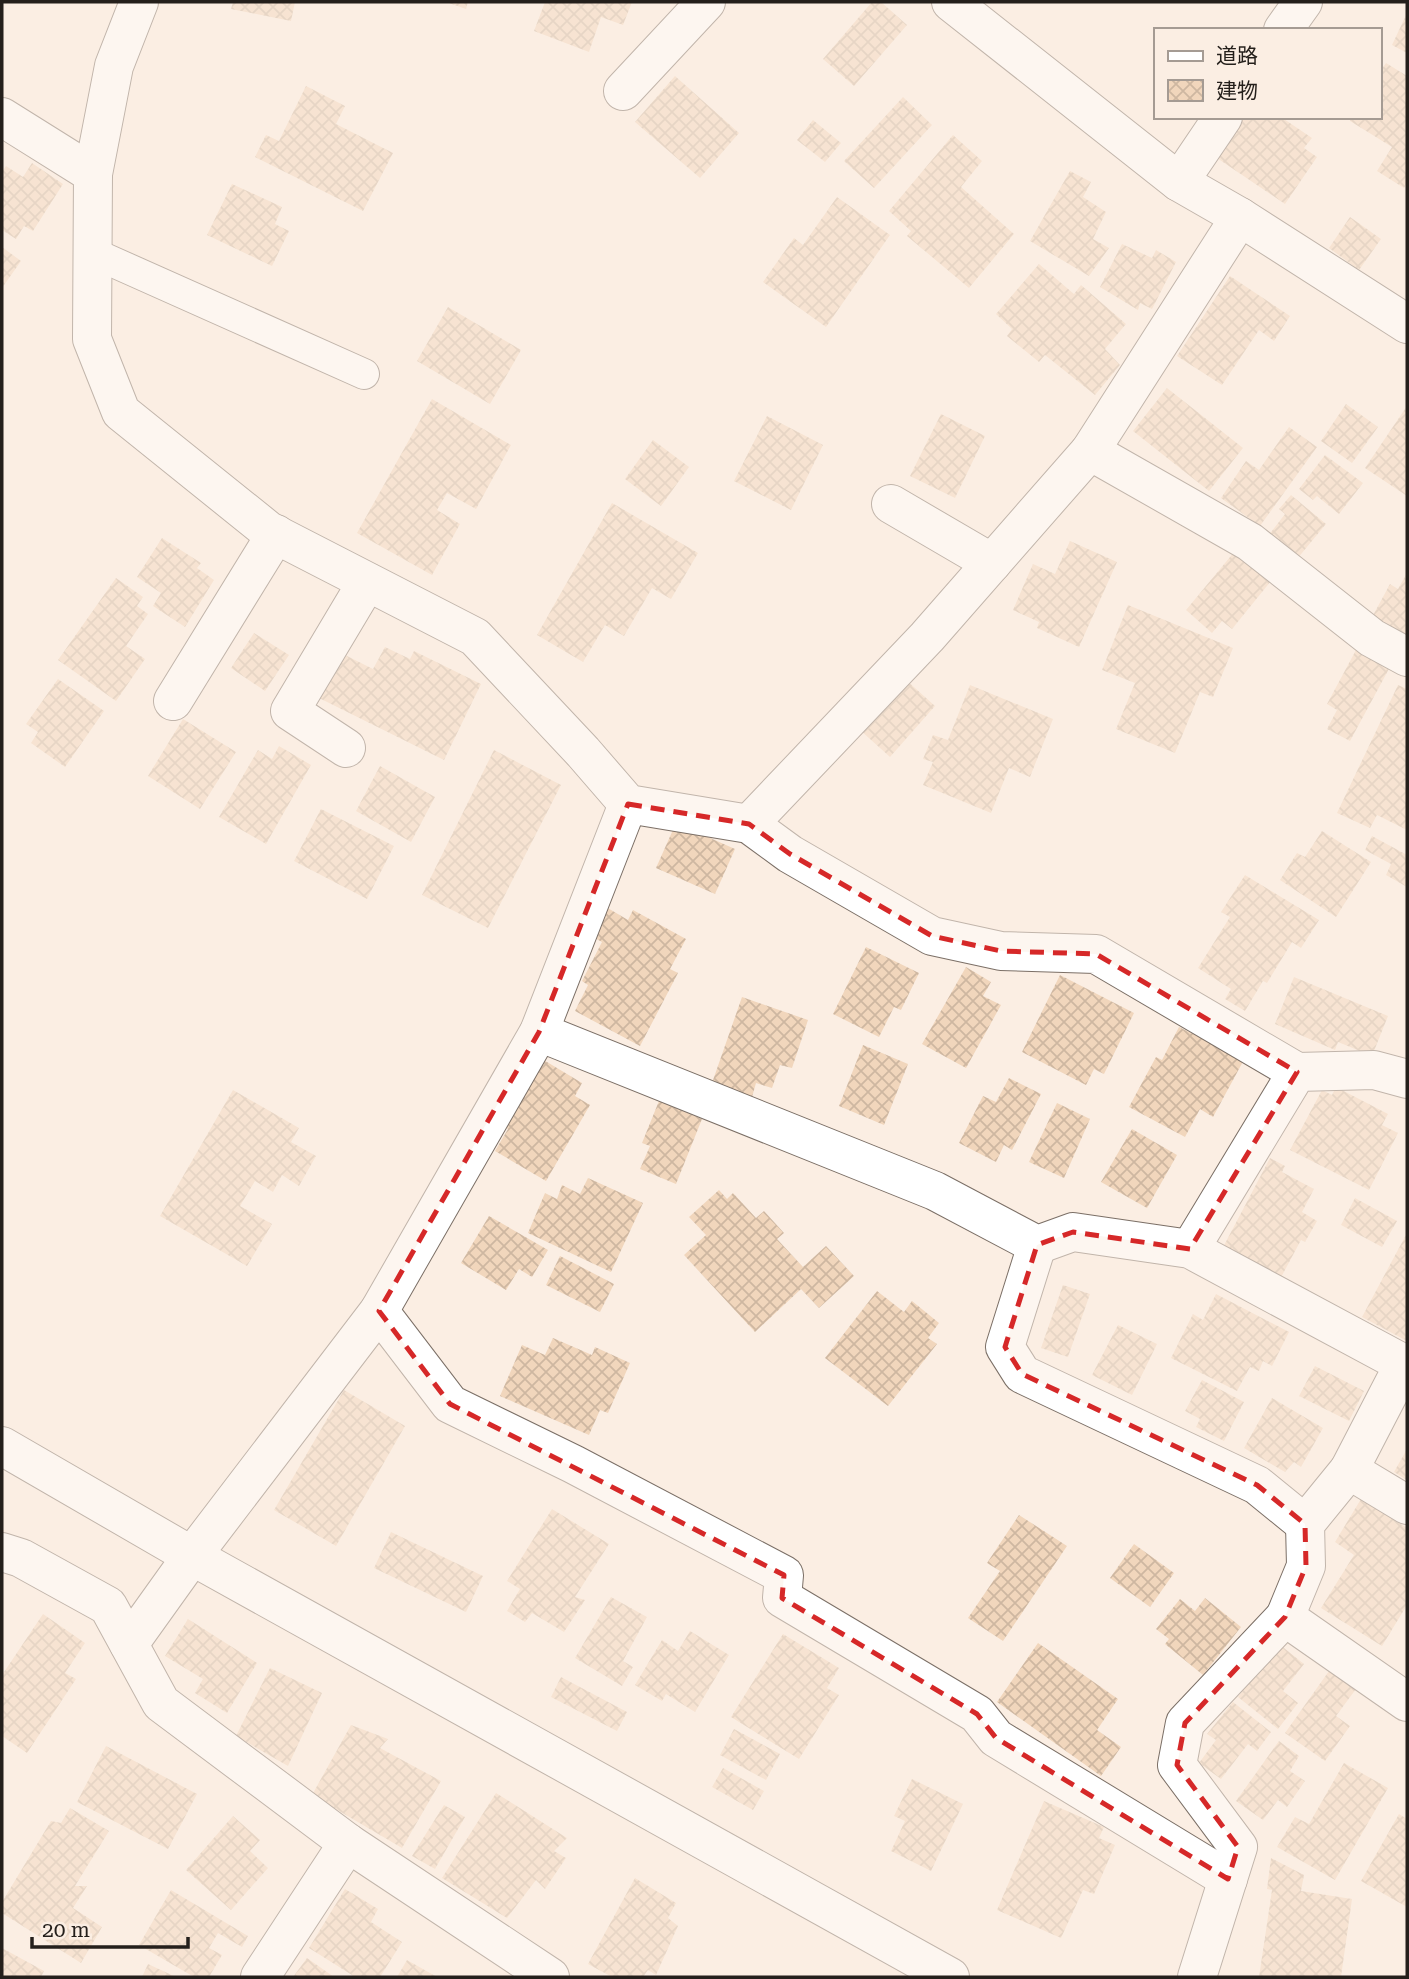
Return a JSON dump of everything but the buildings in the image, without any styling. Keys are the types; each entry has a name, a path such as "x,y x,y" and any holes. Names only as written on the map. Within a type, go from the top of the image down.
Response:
{"street":[{"path":"139,2 114,66 93,174 92,340 121,412 269,531 475,637 583,751 628,804 749,824 790,854 932,936 1001,951 1096,954 1297,1072 1374,1070 1407,1079"},
{"path":"624,91 706,2"},
{"path":"950,2 1179,182 1240,217 1407,324"},
{"path":"1284,28 1303,2"},
{"path":"2,117 93,174"},
{"path":"1179,182 1222,119"},
{"path":"749,824 927,637 1090,451 1240,217"},
{"path":"1090,451 1250,542 1373,638 1407,657"},
{"path":"891,504 992,563"},
{"path":"173,701 276,534"},
{"path":"346,748 290,711 367,582"},
{"path":"129,1644 192,1556 379,1311 540,1032 628,804"},
{"path":"540,1032 935,1191 1037,1245 1073,1232 1190,1248 1404,1364 1349,1471 1305,1524 1306,1566 1285,1617 1185,1723 1177,1765 1238,1847 1197,1977"},
{"path":"1190,1248 1297,1072"},
{"path":"1037,1245 1005,1347 1022,1374 1257,1485 1305,1524"},
{"path":"379,1311 450,1404 572,1464 783,1575 782,1598 977,1714 996,1738 1228,1879"},
{"path":"2,1446 192,1556 950,1977"},
{"path":"1349,1471 1407,1505"},
{"path":"2,1552 21,1558 108,1606 161,1703 348,1843 550,1977"},
{"path":"1285,1617 1407,1702"},
{"path":"260,1977 348,1843"}],"lane":[{"path":"93,253 364,373"}],"highlighted area":[{"path":"628,804 749,824 790,854 932,936 1001,951 1096,954 1297,1072 1190,1249 1073,1232 1037,1245 1005,1347 1022,1374 1257,1485 1305,1524 1306,1566 1285,1617 1185,1723 1177,1765 1238,1847 1228,1879 996,1738 977,1714 782,1598 784,1575 450,1404 379,1311 539,1032"}]}
